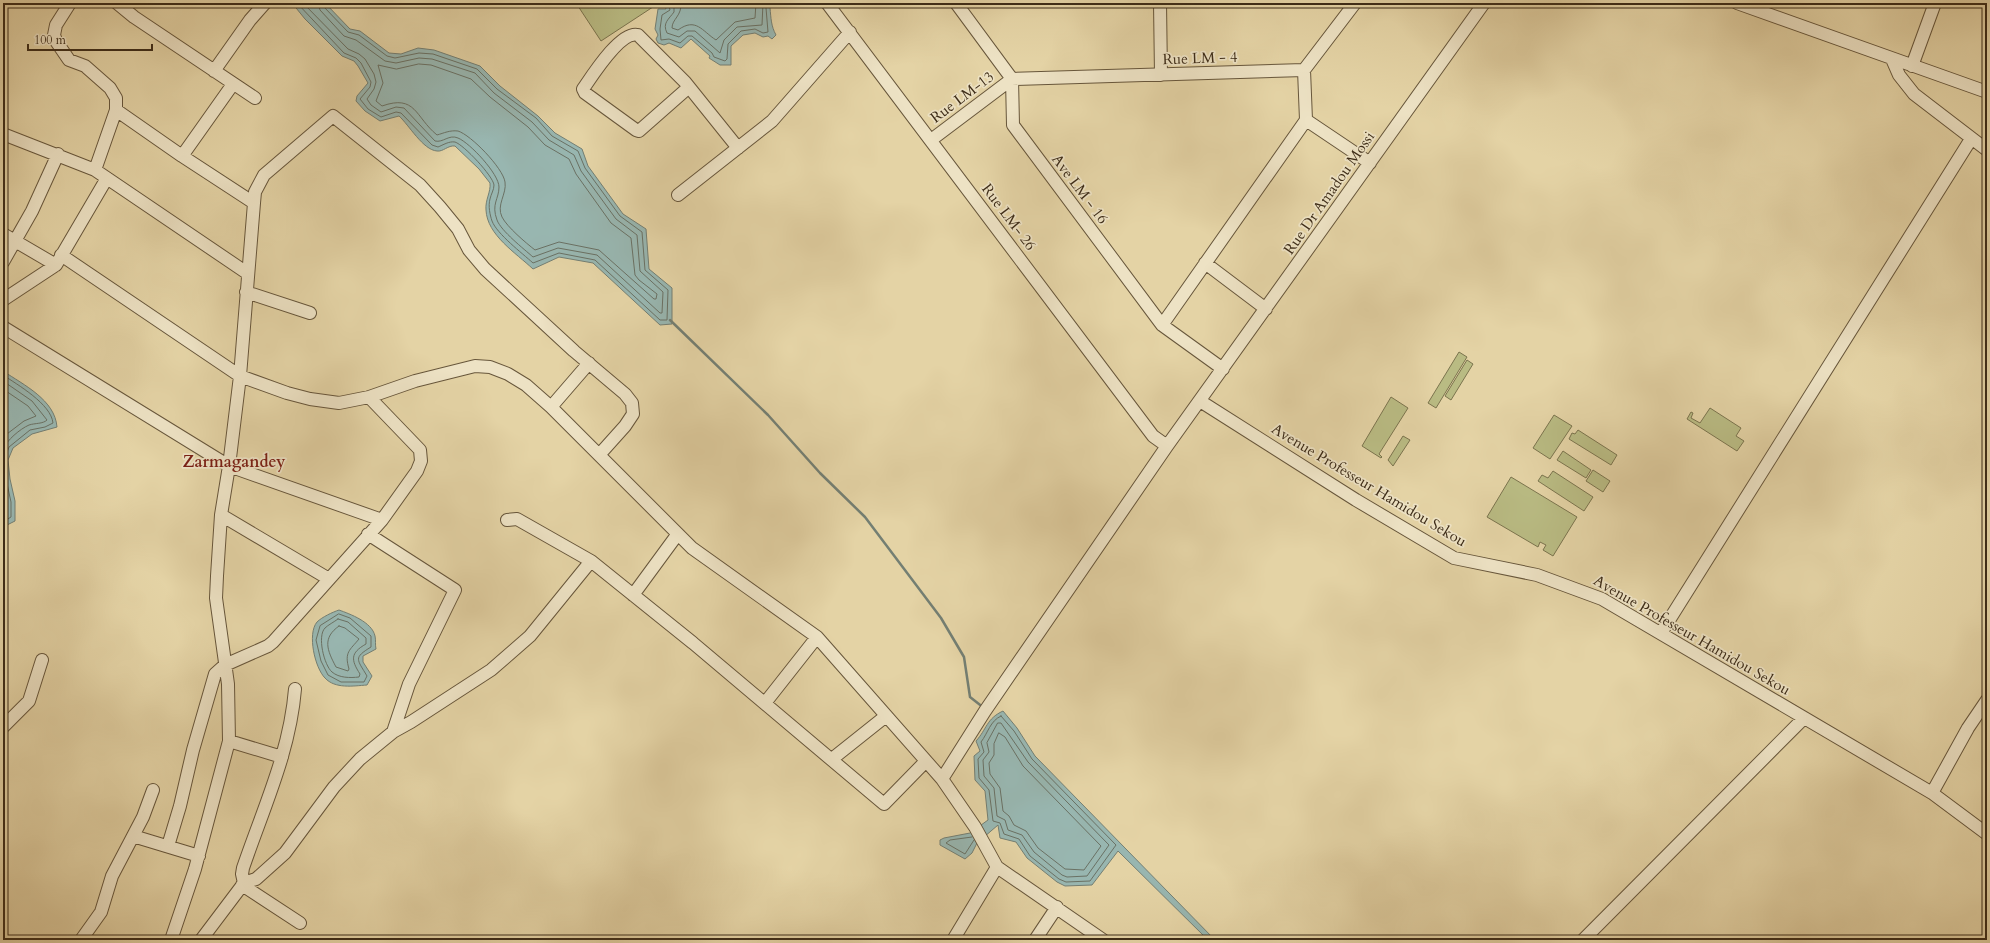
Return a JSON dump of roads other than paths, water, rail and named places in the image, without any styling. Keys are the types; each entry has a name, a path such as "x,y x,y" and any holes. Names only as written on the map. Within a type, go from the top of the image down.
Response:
{"street":[{"path":"70,3 56,25 54,35 56,42 69,60 85,66 110,88 116,98 116,110 96,170"},
{"path":"117,3 134,17 255,98"},
{"path":"214,71 250,20 265,3"},
{"name":"Rue LM- 26","path":"827,3 1153,436 1168,446"},
{"path":"956,3 1012,79"},
{"path":"1160,3 1161,75"},
{"path":"1162,325 1306,120 1304,70 1355,3"},
{"name":"Rue Dr Amadou Mossi","path":"942,779 988,707 1168,446 1484,3"},
{"path":"1737,3 1987,92"},
{"path":"1912,66 1936,3"},
{"path":"678,195 780,113 850,32"},
{"path":"689,87 640,131 636,130 583,91 613,49 633,33 641,37 689,87 738,148"},
{"path":"1892,59 1898,75 1914,94 1987,150"},
{"name":"Rue LM - 4","path":"1012,79 1304,70"},
{"name":"Rue LM-13","path":"931,140 1012,79"},
{"name":"Ave LM - 16","path":"1012,79 1013,125 1162,325 1222,369"},
{"path":"182,156 233,84"},
{"path":"116,110 182,156 254,203"},
{"path":"171,940 199,856 229,741 228,684 216,598 221,514 229,466 240,376 247,273 255,192 264,175 333,116 420,185 458,229 469,250 484,269 625,394 633,408 633,414 625,426 599,455"},
{"path":"1306,120 1370,163"},
{"path":"3,134 58,154 96,170 247,273"},
{"path":"1661,633 1971,139"},
{"path":"3,262 41,191 58,154"},
{"path":"3,300 58,260 107,178"},
{"path":"3,234 14,241 58,260 240,376 286,393 310,399 339,403 369,397 415,381 475,366 490,367 508,374 526,385 551,407 677,535 692,548 817,638 942,779 975,827 997,868 1057,907 1103,940"},
{"path":"1205,263 1266,309"},
{"path":"246,292 310,313"},
{"path":"3,327 229,466 382,520"},
{"path":"551,407 589,363"},
{"path":"168,846 180,806 192,750 216,674 225,665 270,644 382,520 420,465 420,450 369,397"},
{"name":"Avenue Professeur Hamidou Sekou","path":"1200,401 1356,500 1454,558 1523,572 1572,586 1602,599 1932,793 1987,834"},
{"path":"221,514 329,579"},
{"path":"507,520 517,519 591,561 765,703 884,804 926,761"},
{"path":"368,534 455,590 409,684 393,732"},
{"path":"633,595 677,535"},
{"path":"201,940 243,884 260,876 285,853 349,770 393,732 491,670 530,636 591,561"},
{"path":"765,703 817,638"},
{"path":"3,727 29,701 42,660"},
{"path":"295,689 290,726 278,775 242,874 243,884 300,923"},
{"path":"1932,793 1968,728 1987,700"},
{"path":"832,759 886,716"},
{"path":"1583,940 1804,718"},
{"path":"229,741 282,757"},
{"path":"81,940 101,912 112,876 143,817 153,790"},
{"path":"133,836 199,856"},
{"path":"953,940 997,868"},
{"path":"1035,940 1057,907"}],"water":[{"path":"292,3 325,3 350,29 360,31 389,53 401,54 418,48 434,50 480,66 500,86 538,116 555,133 582,149 588,166 623,214 646,229 649,269 672,288 672,324 660,325 593,263 559,257 533,269 511,250 491,228 486,210 490,183 479,169 455,146 450,146 439,151 432,150 421,142 399,116 380,121 365,111 356,101 357,96 368,83 358,66 354,61 342,56 305,19"},
{"path":"664,3 774,3 770,8 772,25 776,35 772,39 768,36 763,37 755,33 743,35 731,46 731,65 720,65 709,58 710,56 691,39 681,48 669,43 664,45 658,43 656,39 658,35 655,29 658,9 666,9"},
{"path":"3,371 29,388 45,401 55,417 57,427 32,434 13,448 8,460 10,479 15,501 15,521 3,527"},
{"path":"339,610 354,616 365,623 370,627 375,636 376,649 363,656 363,662 372,676 367,685 344,686 329,682 321,673 315,659 312,642 314,627 322,618"},
{"path":"1003,711 1017,728 1035,756 1215,940 1208,940 1118,851 1092,885 1065,886 1057,882 1027,858 1016,842 1000,838 998,825 977,843 972,853 965,859 940,845 940,840 970,833 988,820 985,791 975,780 974,756 980,751 976,741 993,717"}],"waterway":[{"path":"670,320 768,415 820,473 865,517 941,618 964,657 970,697 984,708"}],"district":[{"name":"Zarmagandey","path":"234,462"}]}
